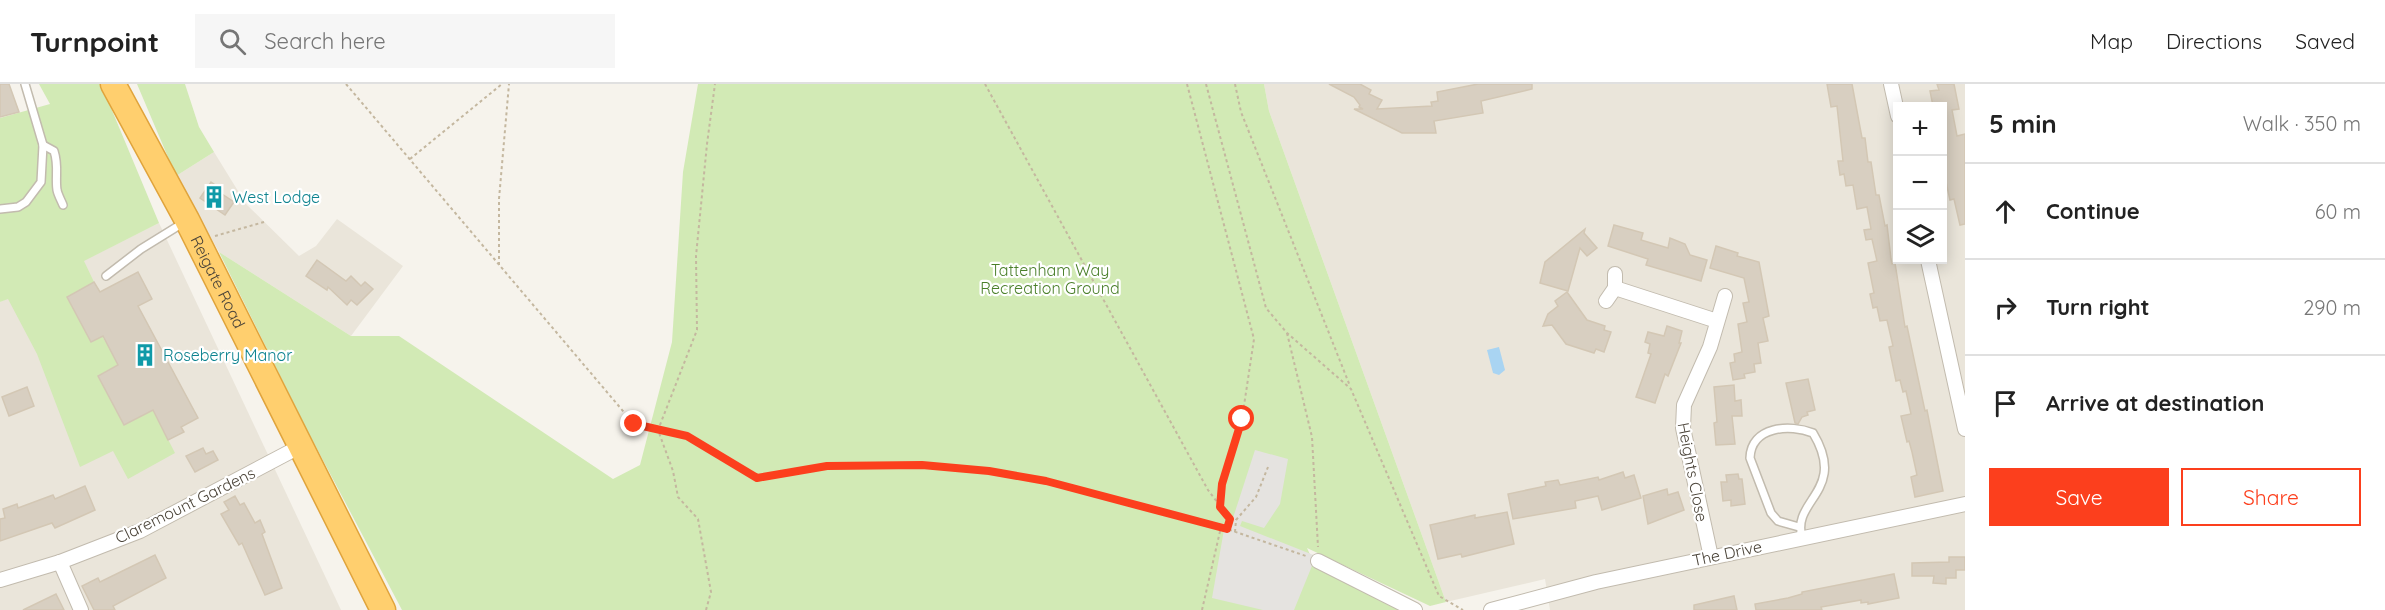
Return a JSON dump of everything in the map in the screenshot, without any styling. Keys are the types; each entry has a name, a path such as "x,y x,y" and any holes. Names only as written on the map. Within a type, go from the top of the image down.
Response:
{"highway":[{"name":"Reigate Road","path":"113,84 188,220 383,610"}],"street":[{"path":"1890,84 1894,102"},
{"path":"1929,264 1965,429"},
{"path":"1606,302 1615,281 1717,321"},
{"name":"Heights Close","path":"1710,557 1682,415 1684,405 1710,347 1725,296"},
{"name":"Claremount Gardens","path":"0,580 60,562 140,531 300,447"},
{"name":"The Drive","path":"1491,610 1596,582 1710,557 1801,532 1965,504"},
{"path":"1318,561 1416,610"},
{"path":"60,562 81,610"}],"lane":[{"path":"0,209 18,207 32,196 41,182 43,146 25,84"},
{"path":"43,146 54,151 57,159 57,190 63,205"},
{"path":"106,276 141,249 188,220"},
{"path":"1788,427 1801,428 1813,433 1821,446 1824,461 1825,475 1821,487 1807,507 1801,532 1778,522 1771,513 1750,458 1750,449 1760,437 1788,427"}],"path":[{"path":"346,84 634,424 687,436 757,478 827,466 922,465 989,471 1046,481 1221,527 1318,561 1312,436 1287,333"},
{"path":"410,159 502,84"},
{"path":"499,265 499,199 509,84"},
{"path":"705,610 711,592 698,519 678,496 673,471 657,430 697,330 696,256 706,144 715,84"},
{"path":"985,84 1208,490 1230,519 1227,529"},
{"path":"1187,84 1254,339 1242,419 1222,484 1220,507"},
{"path":"1206,84 1266,308 1287,333 1351,389"},
{"path":"1235,84 1241,112 1351,389 1439,596 1463,610"},
{"path":"213,237 264,222"},
{"path":"1235,532 1236,520 1256,497 1268,467"},
{"path":"1202,610 1221,527"}],"shaded area":[{"path":"1264,84 1965,84 1965,610 1550,610 1545,579 1446,602 1269,111"},
{"path":"214,152 246,204 299,256 316,246 337,219 403,266 351,336 219,252 176,176"},
{"path":"159,223 341,610 0,610 0,302"},
{"path":"1255,450 1288,459 1280,504 1264,528 1242,521 1240,526 1316,556 1294,610 1263,610 1212,598 1225,524 1231,524"}],"green space":[{"path":"39,84 101,84 159,223 84,261 94,282 67,297 91,342 102,336 119,364 98,376 124,425 153,410 175,453 128,479 113,451 80,467 37,354 8,299 0,302 0,118 50,104"},
{"path":"137,84 185,84 199,127 214,152 176,176"},
{"name":"Tattenham Way Recreation Ground","path":"698,84 1264,84 1269,111 1446,602 1430,606 1307,548 1314,563 1399,610 402,610 306,428 219,252 351,336 399,336 613,479 640,465 672,342 683,172"}],"water":[{"path":"1499,347 1505,370 1499,375 1493,373 1487,350"}],"building":[{"path":"0,84 9,84 19,112 0,117"},
{"path":"1329,84 1360,84 1371,90 1369,94 1382,100 1377,109 1432,106 1431,102 1438,101 1437,92 1478,84 1532,84 1532,89 1481,101 1483,113 1434,121 1436,133 1402,133 1354,109 1363,109 1359,107 1354,97"},
{"path":"1827,84 1852,84 1862,138 1865,138 1868,162 1871,162 1876,195 1879,195 1885,226 1887,225 1891,259 1892,264 1895,264 1905,327 1907,326 1925,411 1927,410 1943,491 1915,497 1911,477 1917,475 1901,416 1911,414 1906,391 1903,392 1900,380 1896,381 1889,347 1893,346 1887,320 1880,321 1877,307 1873,308 1870,294 1874,293 1868,263 1877,261 1872,239 1866,240 1864,230 1871,229 1867,207 1857,209 1853,185 1846,186 1844,174 1840,175 1838,161 1843,161 1837,106 1831,107"},
{"path":"1937,84 1954,84 1959,109 1952,110 1957,136 1965,134 1965,224 1960,225 1954,199 1950,200 1947,186 1947,102 1932,102 1930,91 1939,90"},
{"name":"West Lodge","path":"211,182 221,189 219,192 234,202 225,215 200,198"},
{"path":"1614,225 1643,233 1641,240 1668,248 1670,238 1685,244 1690,255 1707,260 1701,281 1646,265 1648,259 1608,246"},
{"path":"1585,229 1584,233 1597,248 1587,256 1580,248 1568,291 1540,283 1545,262"},
{"path":"1716,246 1738,253 1737,256 1759,262 1769,316 1763,318 1768,341 1758,343 1761,363 1754,364 1755,372 1744,374 1745,378 1733,380 1730,363 1735,362 1734,354 1742,352 1738,324 1747,322 1743,303 1749,302 1744,278 1710,268"},
{"path":"317,260 346,281 351,276 361,286 365,282 373,289 357,305 351,300 347,305 328,287 327,290 306,276"},
{"name":"Roseberry Manor","path":"138,272 152,299 138,306 198,418 181,427 184,432 168,440 153,410 124,425 98,376 118,365 103,336 91,342 67,297 94,282 100,292"},
{"path":"1567,292 1587,320 1605,326 1604,330 1611,332 1604,352 1596,349 1594,353 1566,344 1552,325 1543,326 1548,314 1558,306 1555,301"},
{"path":"1667,326 1682,331 1679,343 1681,343 1668,376 1665,374 1655,403 1636,397 1651,354 1648,353 1650,344 1645,342 1648,332 1664,336"},
{"path":"1808,379 1815,410 1807,412 1808,415 1802,417 1798,424 1795,423 1786,383"},
{"path":"1734,385 1735,401 1741,400 1742,416 1732,416 1735,444 1716,445 1714,387"},
{"path":"27,387 34,406 9,416 2,397"},
{"path":"203,448 206,454 213,451 218,460 195,472 186,456"},
{"path":"1623,472 1625,478 1634,475 1641,498 1602,510 1598,496 1575,501 1576,508 1513,519 1508,494 1546,486 1545,482 1558,480 1560,485 1598,477 1599,480"},
{"path":"1738,474 1739,479 1742,479 1745,504 1731,506 1731,500 1723,501 1721,482 1727,482 1726,475"},
{"path":"85,486 95,510 55,528 52,523 0,541 0,519 5,518 3,509 17,504 18,508 53,495 55,499"},
{"path":"1667,489 1668,495 1678,492 1684,510 1648,524 1643,496"},
{"path":"235,496 240,505 244,503 255,523 260,520 265,532 262,534 282,588 265,595 242,543 239,545 221,514 229,510 224,502"},
{"path":"1507,512 1514,544 1462,557 1461,554 1438,559 1430,525 1475,515 1475,518"},
{"path":"155,555 166,578 113,606 115,610 94,610 82,586 98,578 100,582"},
{"path":"1949,557 1965,557 1965,570 1956,570 1956,578 1946,578 1946,584 1933,583 1934,576 1912,576 1912,563 1949,562"},
{"path":"1894,574 1899,598 1868,604 1868,602 1861,603 1861,600 1821,607 1822,610 1756,610 1755,604 1788,598 1802,594 1802,592"},
{"path":"56,594 64,610 23,610"},
{"path":"1734,596 1737,610 1694,610 1694,605"}],"place":[{"name":"West Lodge","path":"214,197"},
{"name":"Roseberry Manor","path":"145,355"}],"route":[{"path":"634,424 687,436 757,478 827,466 922,465 989,471 1046,481 1227,529 1230,519 1220,507 1222,484 1242,419"}]}
